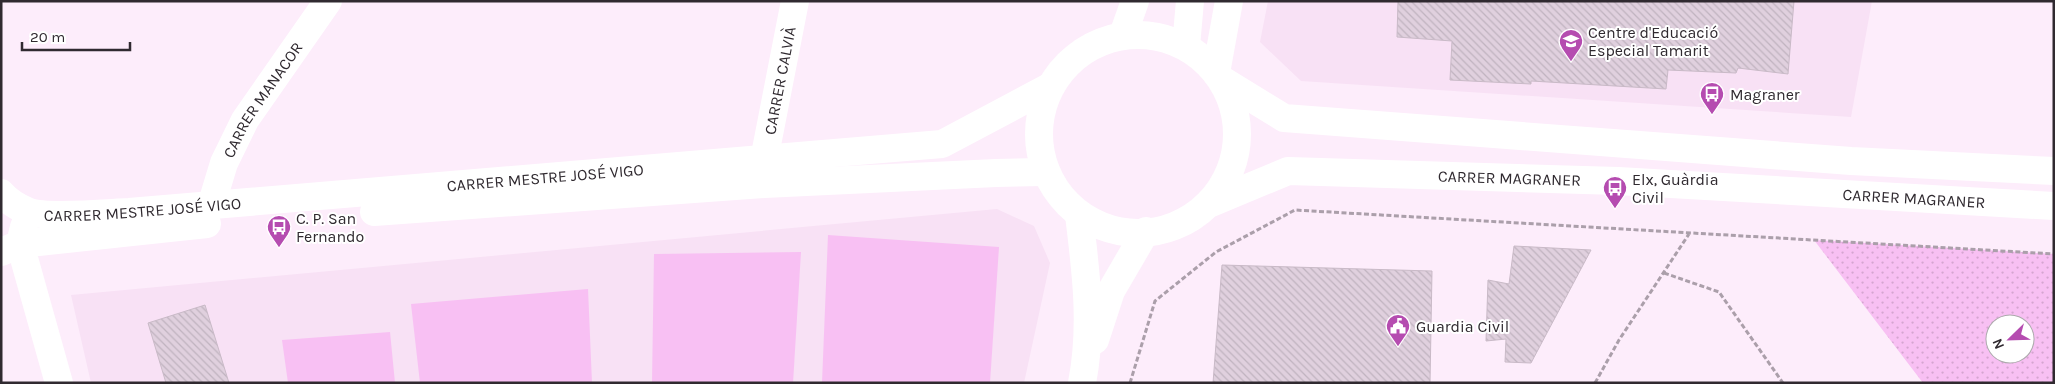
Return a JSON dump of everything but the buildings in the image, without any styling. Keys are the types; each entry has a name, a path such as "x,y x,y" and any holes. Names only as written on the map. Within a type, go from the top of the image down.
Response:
{"main road":[{"name":"CARRER MANACOR","path":"211,206 224,164 245,120 328,1"},
{"name":"CARRER CALVIÀ","path":"764,160 795,1"},
{"path":"1123,35 1135,1"},
{"path":"1190,1 1186,46 1146,34 1123,35 1093,44 1069,60 1049,87 1038,137 1044,172 1056,191 1079,215 1119,232 1164,231 1188,221 1211,203 1232,167 1238,125 1219,76 1230,1"},
{"name":"CARRER MAGRANER","path":"1186,46 1219,76 1284,118 1851,161 2054,171"},
{"name":"CARRER MESTRE JOSÉ VIGO","path":"28,211 50,214 129,212 211,206 942,144 1049,87"},
{"name":"CARRER MAGRANER","path":"1211,203 1288,171 1618,181 2054,206"},
{"name":"CARRER MESTRE JOSÉ VIGO","path":"7,243 217,223 754,185 1044,172"},
{"path":"1,192 6,198 28,211 7,243 58,383"},
{"path":"1079,215 1087,279 1088,333 1083,376"},
{"path":"1083,376 1112,291 1146,231"}],"path":[{"path":"1130,383 1154,301 1216,252 1295,210 2054,254"},
{"path":"1595,383 1619,340 1690,233"},
{"path":"1664,273 1718,292 1783,383"}],"shaded area":[{"name":"Centre d'Educació Especial Tamarit","path":"1268,1 1872,1 1851,117 1301,81 1260,42"},
{"path":"997,209 1034,226 1050,263 1024,383 91,383 71,295"},
{"path":"828,235 999,247 990,383 822,383"},
{"path":"1814,240 2054,254 2054,383 1923,383"},
{"path":"801,252 793,383 652,383 654,254"},
{"path":"588,289 592,383 420,383 411,304"},
{"path":"390,332 395,383 288,383 282,340"}],"place":[{"name":"Centre d'Educació Especial Tamarit","path":"1571,62"},
{"name":"Magraner","path":"1712,115"},
{"name":"Elx, Guàrdia Civil","path":"1615,209"},
{"name":"C. P. San Fernando","path":"279,248"},
{"name":"Guardia Civil","path":"1398,347"}]}
